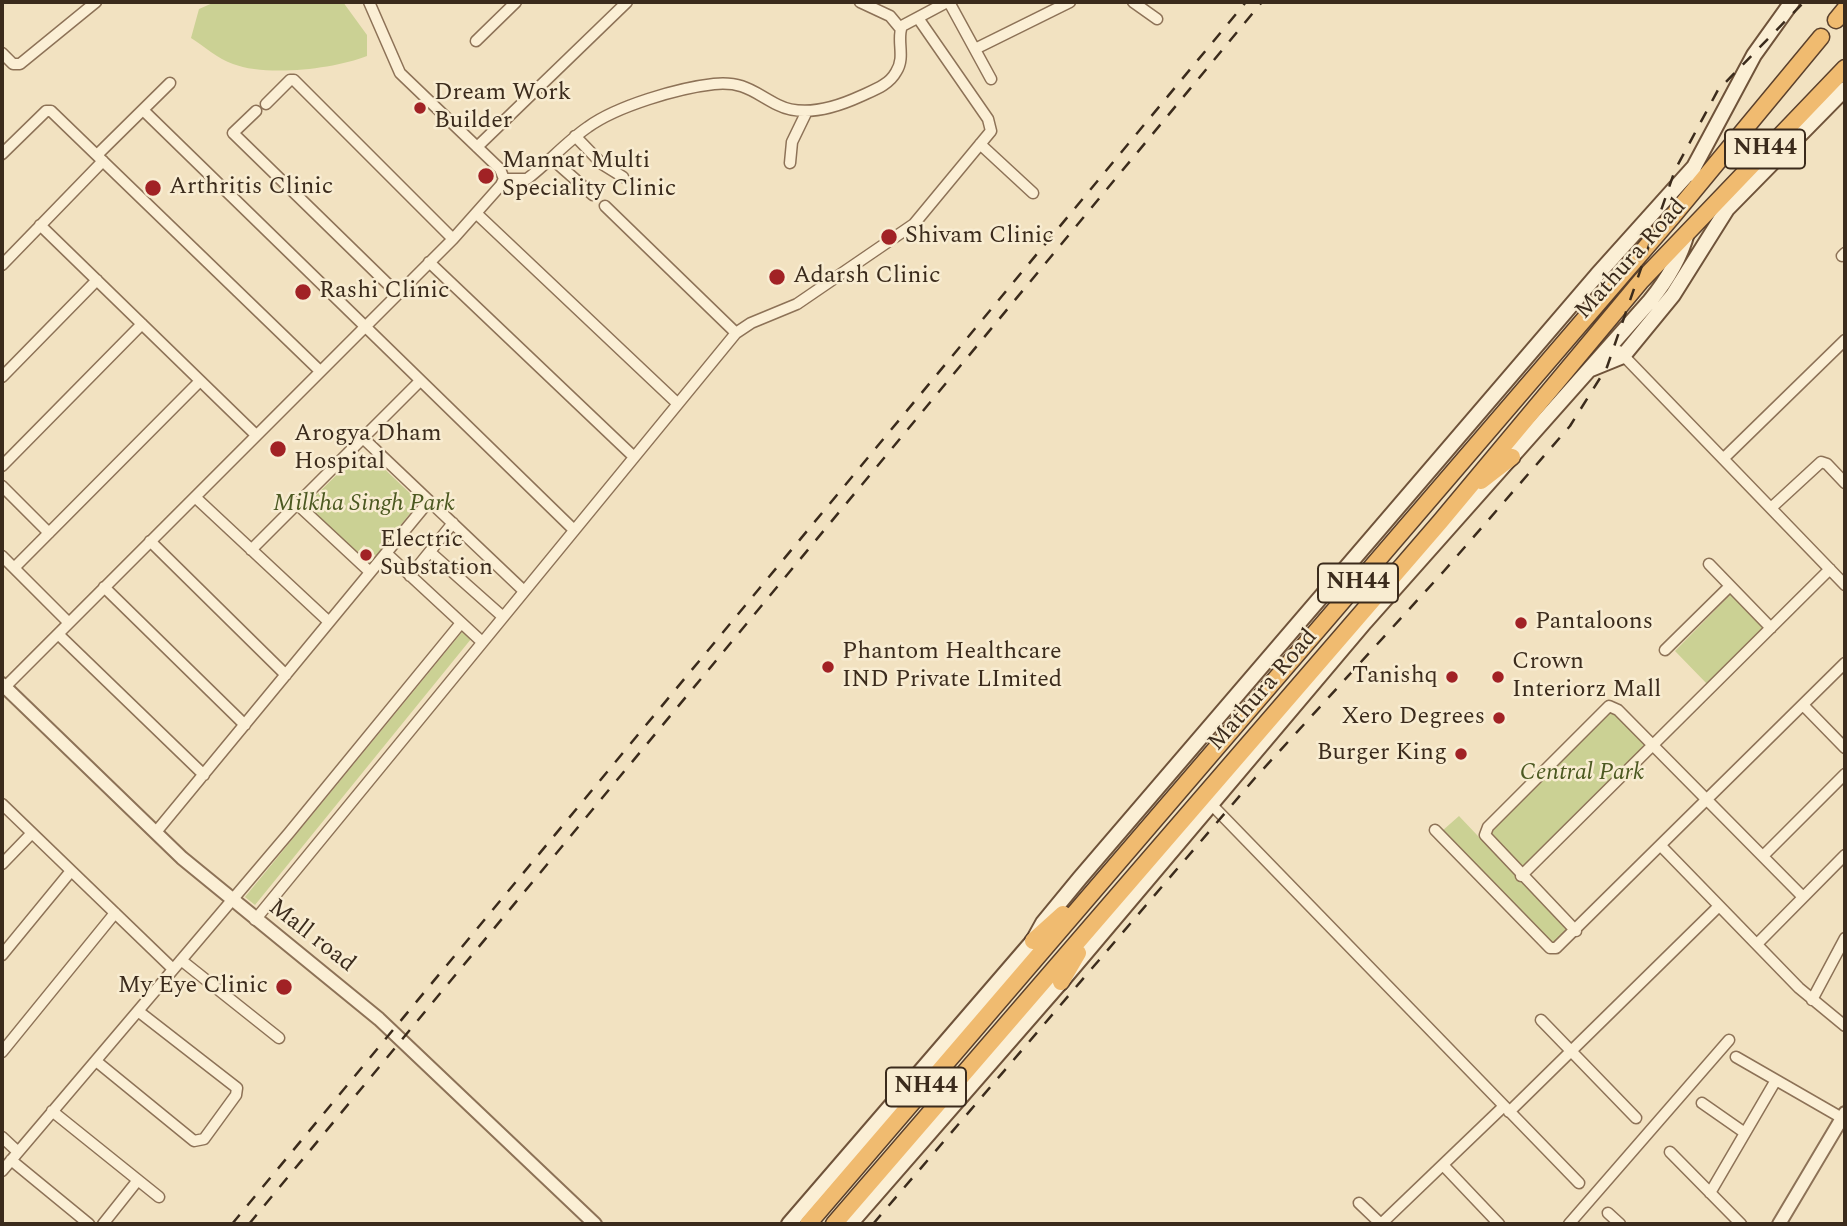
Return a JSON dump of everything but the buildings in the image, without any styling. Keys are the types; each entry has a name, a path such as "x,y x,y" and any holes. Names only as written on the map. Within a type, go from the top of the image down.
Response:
{"highway":[{"name":"Mathura Road","path":"808,1224 1038,945 1097,887 1692,193 1821,37"},
{"name":"Mathura Road","path":"834,1224 1459,498 1547,391 1687,232 1845,68"},
{"path":"1459,498 1512,457"},
{"path":"1061,982 1099,918"}],"main road":[{"name":"Mathura Road","path":"1692,193 1694,167 1754,55 1792,2"},
{"name":"Mathura Road","path":"1586,371 1623,356 1673,295 1727,209 1845,89"},
{"path":"789,1224 1038,945 1042,923 1588,285 1694,167"},
{"path":"850,1224 1061,982 1365,622 1666,281 1683,249 1687,232"},
{"path":"781,1224 833,1174"}],"street":[{"path":"2,53 13,64 20,64 96,2"},
{"path":"369,2 400,73 500,169 504,178"},
{"path":"475,41 516,2"},
{"path":"477,148 626,2"},
{"path":"504,178 527,179 575,136 611,114 718,83 745,86 782,107 807,111 857,98 889,81 895,75 902,58 901,28 890,16 860,2"},
{"path":"901,28 948,2 990,79"},
{"path":"975,49 1070,2"},
{"path":"1133,2 1157,19"},
{"path":"255,920 736,333 751,323 807,297 914,225 991,131 988,119 918,18"},
{"path":"266,104 290,80 294,80 453,239"},
{"path":"2,265 170,83"},
{"path":"2,154 48,110 320,371"},
{"path":"143,110 366,324 420,381 573,529"},
{"path":"256,111 233,133 398,294"},
{"path":"790,163 788,152 807,111"},
{"path":"575,136 602,164 623,177"},
{"path":"980,144 1033,193"},
{"path":"551,158 593,195"},
{"path":"3,687 453,239 477,214 504,178"},
{"path":"605,206 736,333"},
{"path":"477,214 677,403"},
{"path":"40,225 256,435"},
{"path":"429,262 633,456"},
{"path":"2,377 97,280"},
{"path":"2,466 142,324"},
{"path":"1724,458 1845,340"},
{"path":"1612,342 1845,584"},
{"path":"14,568 201,381"},
{"path":"251,550 420,381"},
{"path":"363,438 523,590"},
{"path":"1771,508 1821,462 1827,464 1845,483"},
{"path":"2,486 49,533"},
{"path":"195,497 329,622"},
{"path":"156,832 429,501"},
{"path":"297,504 370,572"},
{"path":"410,576 453,523"},
{"path":"150,541 286,675"},
{"path":"429,552 502,616"},
{"path":"386,553 481,641"},
{"path":"2,556 69,622"},
{"path":"1709,564 1770,628"},
{"path":"1521,876 1830,569"},
{"path":"1665,650 1730,586"},
{"path":"104,587 244,725"},
{"path":"2,1171 232,901 461,623"},
{"path":"58,634 204,775"},
{"path":"1436,830 1550,948 1560,946 1845,663"},
{"name":"Mall road","path":"3,687 232,901 282,938 379,1019 595,1224"},
{"path":"1804,706 1845,748"},
{"path":"1576,931 1486,838 1485,832 1605,708 1615,707 1803,897"},
{"path":"1763,856 1845,774"},
{"path":"1210,803 1579,1183"},
{"path":"2,804 173,969"},
{"path":"2,864 32,833"},
{"path":"1662,847 1812,1000 1845,1026"},
{"path":"1758,943 1845,855"},
{"path":"2,955 71,871"},
{"path":"1359,1203 1381,1224 1571,1051 1719,906"},
{"path":"2,1052 115,913"},
{"path":"1812,1000 1845,938"},
{"path":"181,960 279,1038"},
{"path":"96,1061 194,1141 204,1139 236,1095 237,1088 138,1011"},
{"path":"1541,1020 1636,1118"},
{"path":"2,1031 11,1040"},
{"path":"1569,1224 1729,1040"},
{"path":"1736,1056 1844,1116 1779,1224"},
{"path":"1710,1193 1776,1080"},
{"path":"1702,1103 1745,1133"},
{"path":"52,1111 159,1197"},
{"path":"2,1137 14,1156 89,1224"},
{"path":"1670,1152 1741,1224"},
{"path":"1443,1165 1499,1224"},
{"path":"103,1224 138,1181"},
{"path":"1608,1213 1620,1224"}],"green space":[{"path":"215,2 343,2 367,35 367,56 337,65 282,71 247,68 227,62 191,38 199,9"},
{"name":"Milkha Singh Park","path":"357,455 366,463 372,457 419,502 376,556 364,545 357,553 306,505"},
{"path":"1732,593 1765,626 1709,686 1675,651"},
{"path":"462,632 471,639 255,905 245,897"},
{"name":"Central Park","path":"1610,710 1646,745 1524,868 1488,834"},
{"path":"1459,816 1567,930 1552,944 1442,831"}],"railway":[{"path":"232,1224 1246,2"},
{"path":"249,1224 1262,2"},
{"path":"873,1224 1255,778 1444,571 1570,426 1607,367 1675,170 1718,90 1804,2"}],"place":[{"name":"Dream Work Builder","path":"420,108"},
{"name":"Mannat Multi Speciality Clinic","path":"486,176"},
{"name":"Arthritis Clinic","path":"153,188"},
{"name":"Shivam Clinic","path":"889,237"},
{"name":"Adarsh Clinic","path":"777,277"},
{"name":"Rashi Clinic","path":"303,292"},
{"name":"Arogya Dham Hospital","path":"278,449"},
{"name":"Electric Substation","path":"366,555"},
{"name":"Pantaloons","path":"1521,623"},
{"name":"Phantom Healthcare IND Private LImited","path":"828,667"},
{"name":"Tanishq","path":"1452,677"},
{"name":"Crown Interiorz Mall","path":"1498,677"},
{"name":"Xero Degrees","path":"1499,718"},
{"name":"Burger King","path":"1461,754"},
{"name":"My Eye Clinic","path":"284,987"}]}
